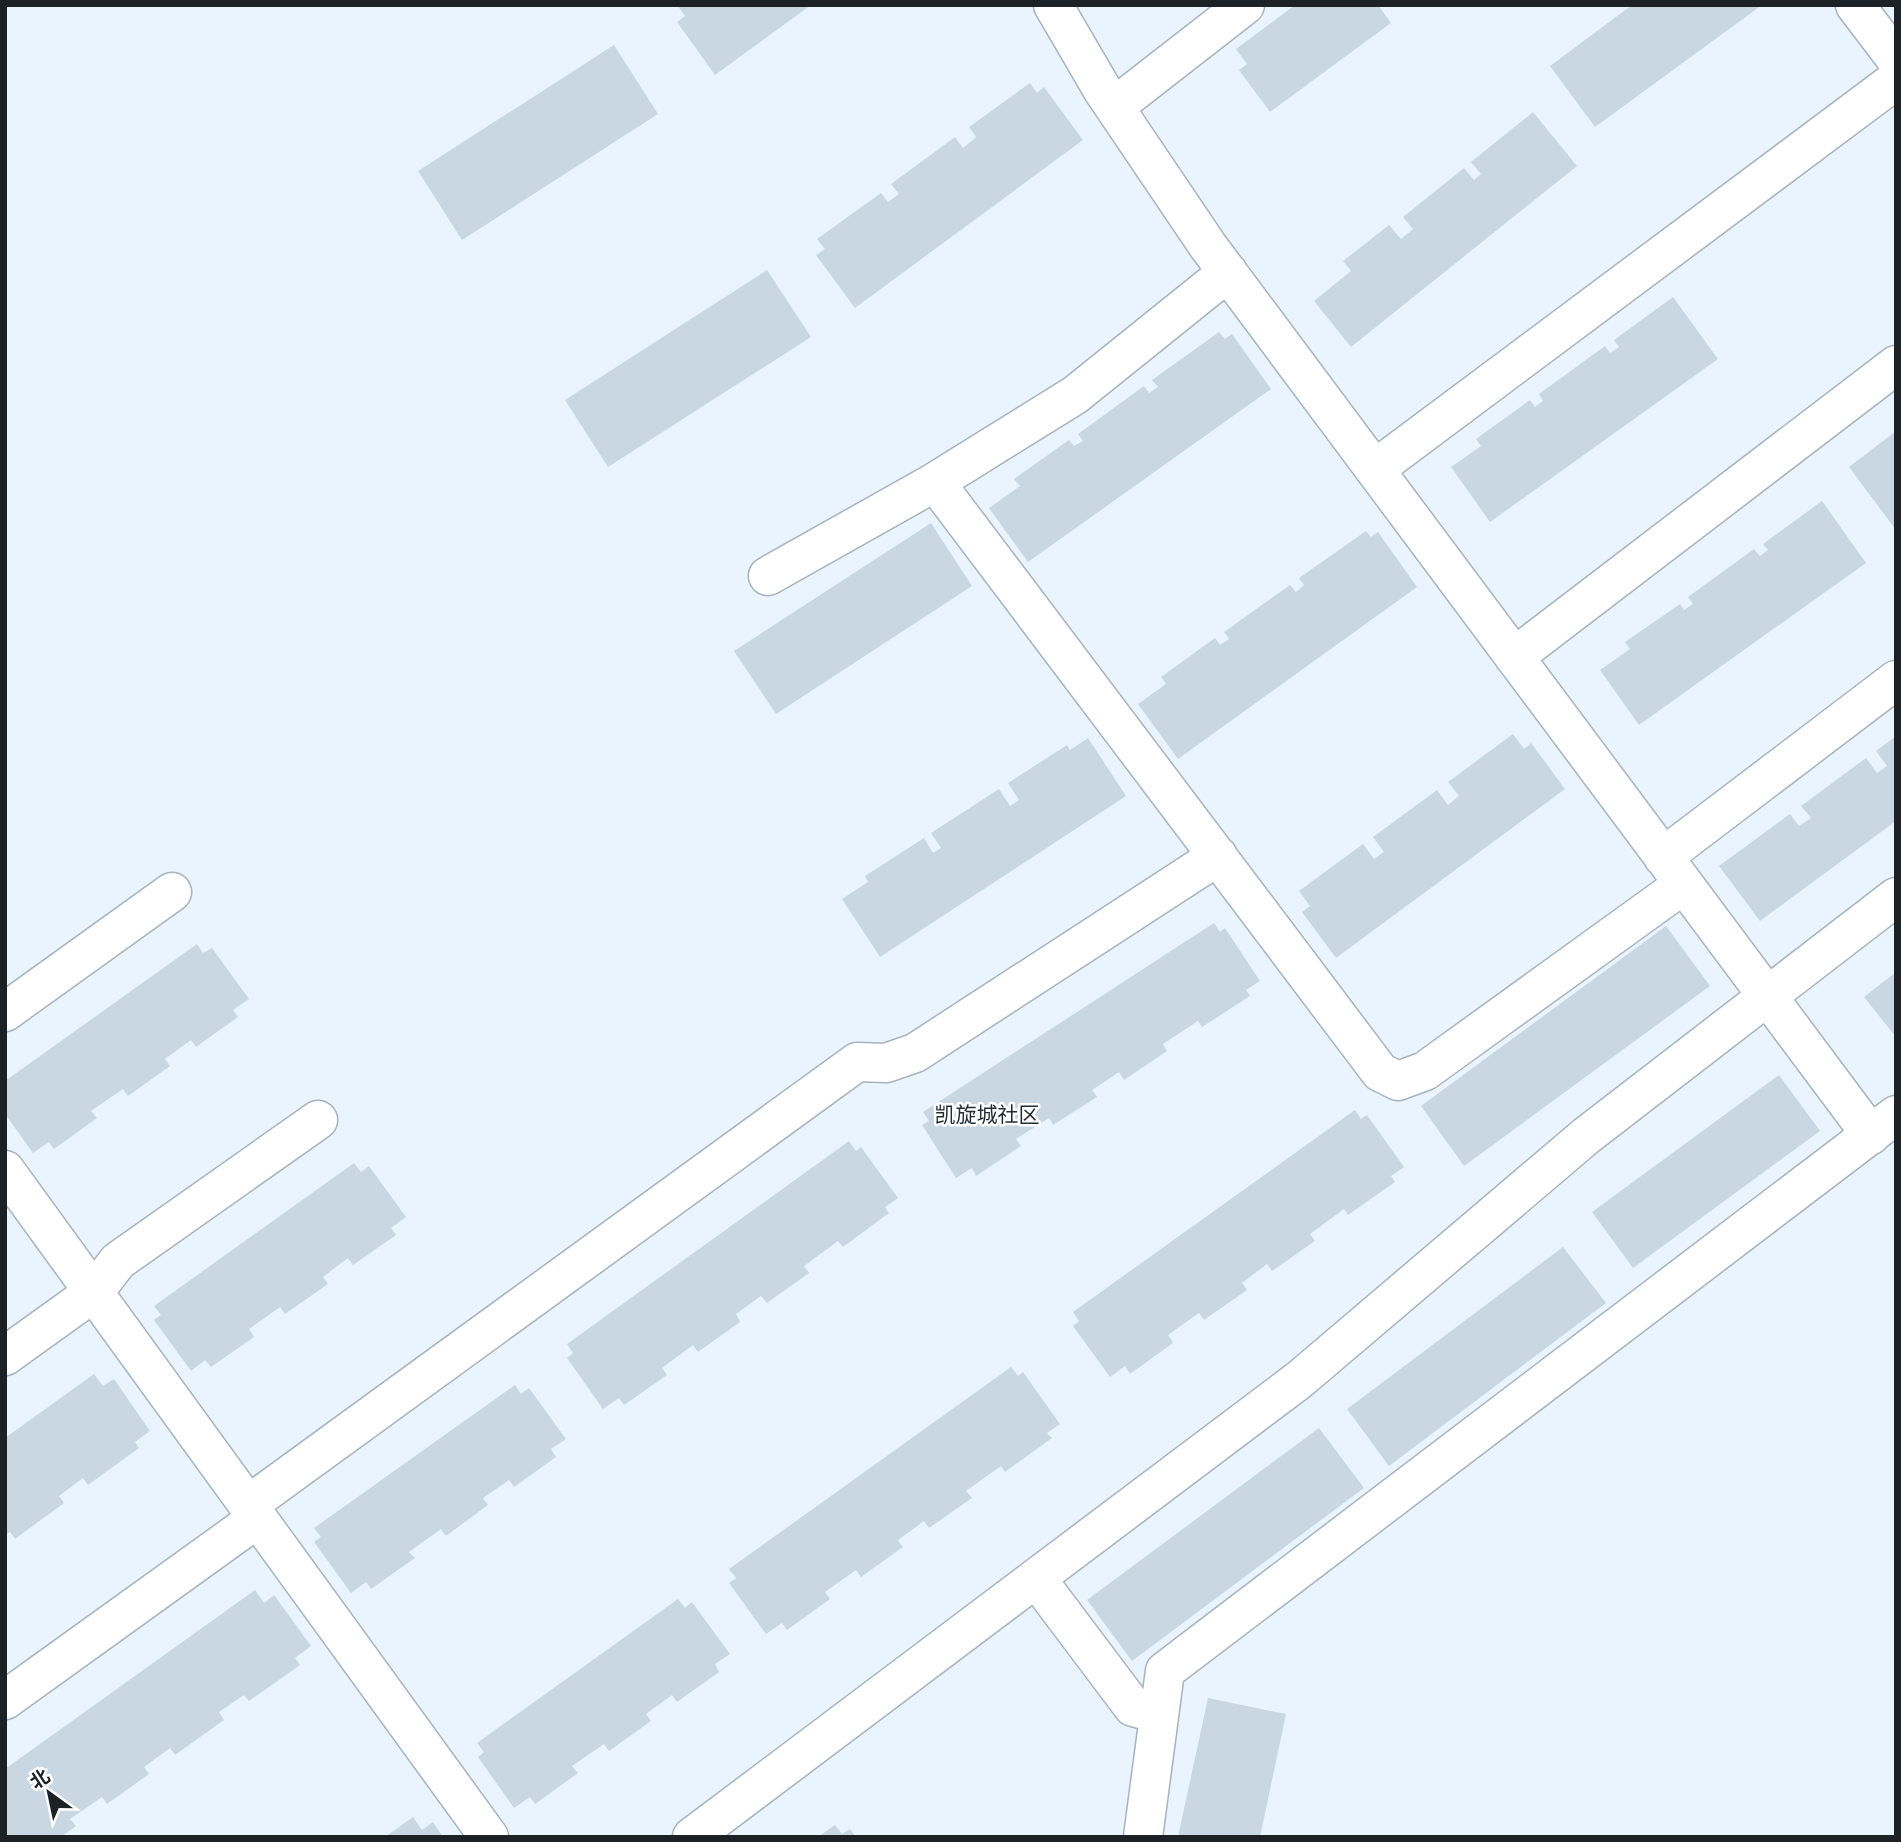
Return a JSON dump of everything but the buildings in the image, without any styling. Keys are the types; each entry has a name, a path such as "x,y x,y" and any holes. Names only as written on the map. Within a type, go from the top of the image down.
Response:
{"lane":[{"path":"1053,5 1114,107 1228,272 1767,996 1883,1125 1165,1671 1143,1837"},
{"path":"1114,107 1245,5"},
{"path":"1855,5 1896,59"},
{"path":"1374,469 1896,80"},
{"path":"768,576 935,482 1075,395 1228,272"},
{"path":"1514,656 1896,365"},
{"path":"935,482 1380,1072 1398,1081 1425,1071 1673,870 1896,680"},
{"path":"5,1700 253,1511 857,1062 886,1063 915,1053 1217,856"},
{"path":"5,1012 172,892"},
{"path":"692,1837 1299,1380 1586,1136 1896,897"},
{"path":"5,1356 94,1292 118,1261 318,1120"},
{"path":"5,1170 489,1837"},
{"path":"1036,1578 1133,1707 1159,1714"}],"district":[{"name":"凯旋城社区","path":"987,1115"}]}
